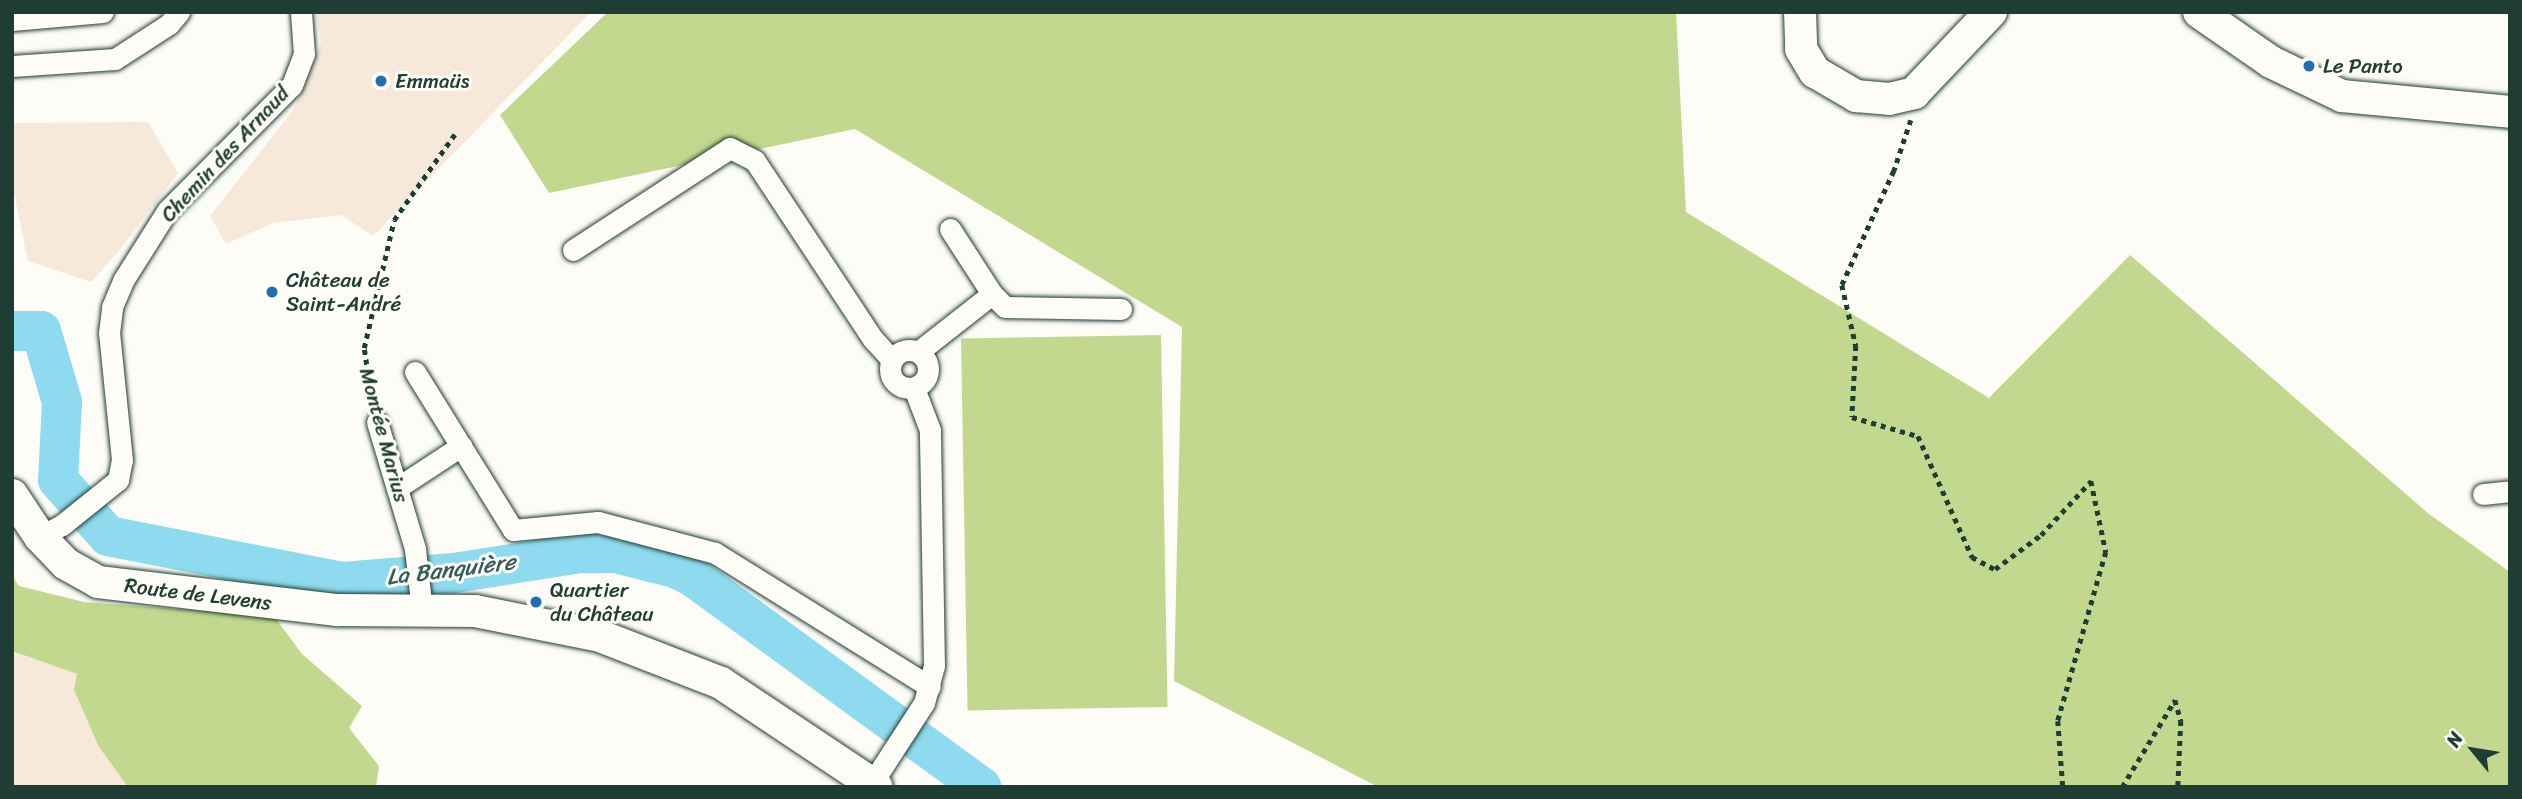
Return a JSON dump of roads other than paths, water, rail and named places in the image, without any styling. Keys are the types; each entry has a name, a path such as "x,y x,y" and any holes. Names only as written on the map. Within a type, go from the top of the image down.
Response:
{"street":[{"path":"12,20 103,12"},
{"path":"12,66 115,60 152,37 179,12"},
{"name":"Chemin des Arnaud","path":"51,531 114,485 122,471 109,333 112,307 124,279 167,211 292,85 304,54 301,12"},
{"path":"1800,12 1801,49 1825,82 1856,96 1904,97 1936,75 1991,12"},
{"path":"2199,12 2271,62 2342,96 2510,112"},
{"path":"573,250 730,148 755,160 873,339 892,359"},
{"path":"950,229 998,303 1016,310 1121,309"},
{"path":"918,352 929,368 925,381 914,388 896,383 890,372 892,359 901,351 918,352 992,294"},
{"path":"415,372 513,530 598,522 715,553 927,695"},
{"path":"878,778 927,695 934,666 930,442 925,411 914,388"},
{"name":"Montée Marius","path":"377,422 415,548 421,602"},
{"path":"397,488 461,446"},
{"path":"2483,494 2510,491"},
{"name":"Route de Levens","path":"12,495 51,531 66,564 98,582 337,610 421,602 511,615 600,636 689,667 721,683 878,778"}],"waterway":[{"name":"La Banquière","path":"12,331 41,331 62,402 58,480 108,536 342,582 454,573 580,553 616,553 675,568 692,576 981,787"}],"place":[{"name":"Le Panto","path":"2309,66"},
{"name":"Emmaüs","path":"381,81"},
{"name":"Château de Saint-André","path":"272,292"},
{"name":"Quartier du Château","path":"536,602"}]}
